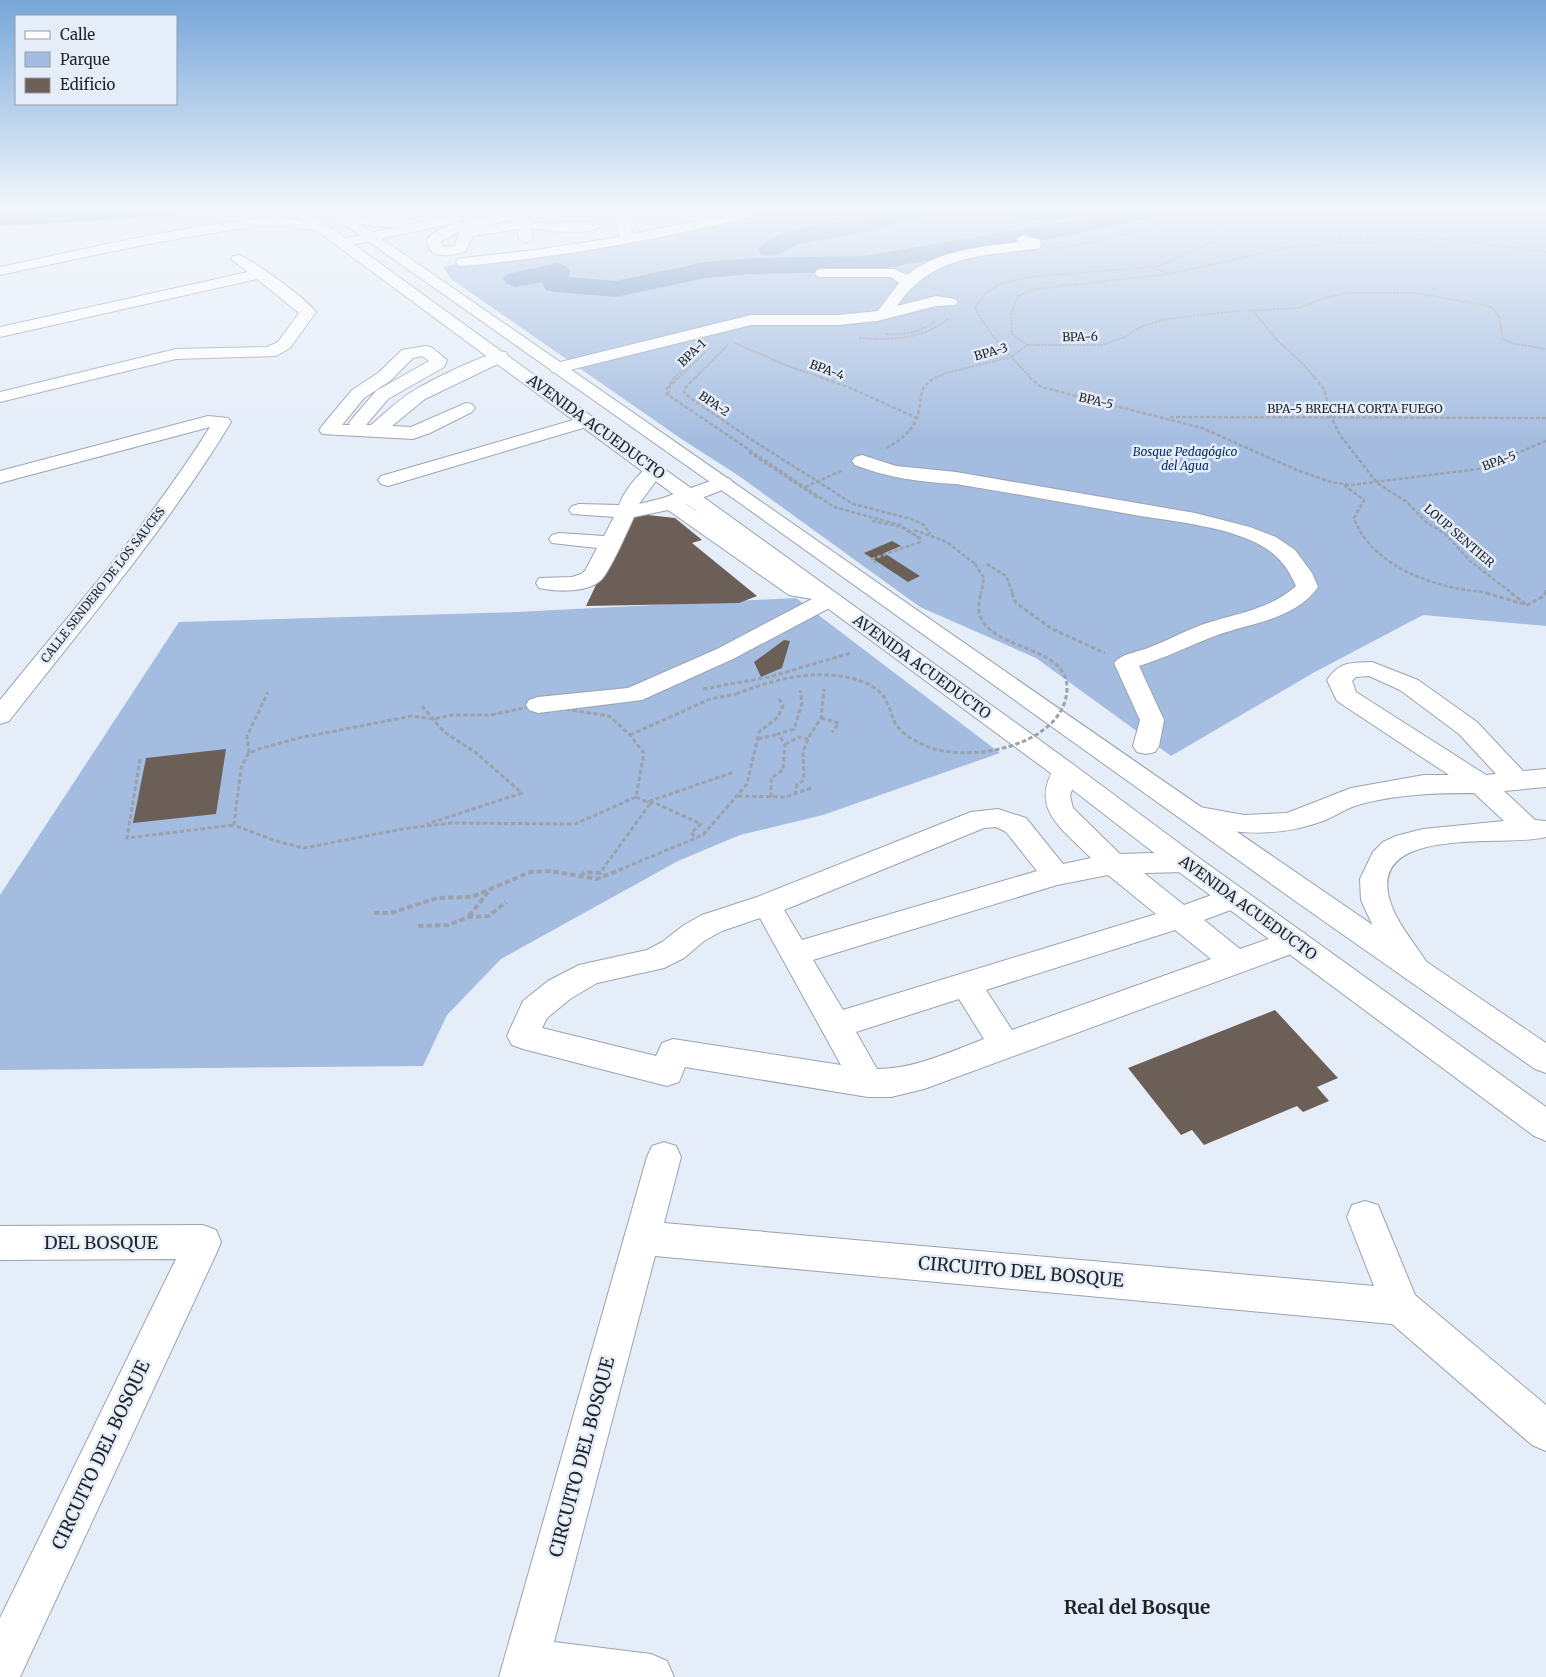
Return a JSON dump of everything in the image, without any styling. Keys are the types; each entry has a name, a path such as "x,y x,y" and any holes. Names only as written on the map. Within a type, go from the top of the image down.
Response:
{"street":[{"path":"0,332 196,288"},
{"path":"0,397 176,354 261,353 277,350 284,345 308,312 278,288"},
{"name":"AVENIDA ACUEDUCTO","path":"407,288 654,470 679,498 714,514 1546,1126"},
{"name":"AVENIDA ACUEDUCTO","path":"444,288 1546,1060"},
{"path":"884,314 894,296 902,288"},
{"path":"558,368 751,320 838,320 884,314 936,301 949,302"},
{"path":"375,431 419,396 500,356"},
{"path":"358,423 382,396 385,386 352,400 328,430 413,433 424,430 466,408"},
{"name":"CALLE SENDERO DE LOS SAUCES","path":"0,477 208,421 222,422 205,451 120,566 0,716"},
{"path":"388,480 587,421"},
{"path":"178,429 205,451"},
{"path":"862,461 882,470 965,479 1196,519 1269,541 1288,554 1301,573 1306,587 1299,597 1274,610 1231,622 1190,637 1164,650 1126,663 1152,720 1146,746"},
{"path":"547,582 572,584 586,581 594,575 637,490 654,470"},
{"path":"579,510 625,512 658,506 723,483"},
{"path":"679,498 796,590 825,597"},
{"path":"714,514 750,502"},
{"path":"559,539 611,543"},
{"path":"538,705 633,695 725,654 825,597"},
{"path":"1516,780 1468,728 1409,685 1372,669 1350,670 1339,680 1346,696 1481,784 1537,830"},
{"path":"1427,749 1468,728"},
{"path":"1065,771 1057,796 1061,811 1114,864 1236,962"},
{"path":"1194,815 1244,824 1270,824 1288,822 1314,814 1351,797 1374,792 1424,784 1481,784 1546,778"},
{"path":"1056,875 1016,825 998,818 981,819 767,905 712,922 694,933 673,950 653,960 590,973 559,990 534,1010 523,1036 666,1072 673,1052 868,1083 891,1084 912,1079 1294,941"},
{"path":"1416,970 1385,921 1375,900 1373,879 1382,862 1393,849 1411,841 1435,836 1537,830"},
{"path":"794,954 1056,875 1114,864 1185,862"},
{"path":"834,1026 1181,917 1234,898"},
{"path":"767,905 868,1083"},
{"path":"966,984 1005,1045"},
{"name":"CIRCUITO DEL BOSQUE","path":"524,1670 664,1157"},
{"path":"1365,1217 1395,1291 1546,1432"},
{"name":"CIRCUITO DEL BOSQUE","path":"642,1238 1395,1291"},
{"name":"CIRCUITO DEL BOSQUE","path":"0,1668 203,1242"},
{"name":"DEL BOSQUE","path":"0,1243 203,1242"},
{"path":"524,1670 651,1677"}],"path":[{"name":"BPA-5","path":"993,288 986,293 975,308 982,322 1011,357 1033,382 1041,387 1202,428 1314,476 1350,485 1377,483 1479,468 1546,441"},
{"name":"BPA-3","path":"805,487 862,461 901,440 911,429 917,418 921,391 929,381 946,373 1011,357 1027,345 1012,334 1009,317 1012,306 1018,296 1041,288"},
{"name":"BPA-6","path":"1027,345 1102,345 1124,337 1140,327 1167,319 1299,308 1327,297 1349,293 1415,293 1490,306 1497,310 1501,319 1500,329 1503,339 1511,343 1546,349"},
{"path":"854,338 889,339 922,336 942,326 954,312 949,302 931,326 911,332 878,333"},
{"path":"1252,311 1324,389 1331,418 1340,435 1377,483"},
{"name":"BPA-4","path":"732,340 788,366 848,387 917,418"},
{"name":"BPA-2","path":"732,340 684,389 685,394 853,504 911,519 924,525 930,534"},
{"name":"BPA-1","path":"920,539 901,527 862,519 831,507 666,396 669,384 709,347 670,386 668,395 834,507 862,517 901,525 930,534"},
{"name":"BPA-5 BRECHA CORTA FUEGO","path":"1164,417 1546,418"},
{"path":"1341,483 1364,500 1354,518 1356,528 1380,554 1410,573 1458,589 1477,590 1528,605 1544,596 1546,589"},
{"name":"LOUP SENTIER","path":"1377,483 1407,502 1426,522 1445,534 1470,561 1528,605"},
{"path":"879,565 872,560 920,542 920,539 913,530"},
{"path":"630,735 710,699 736,694 761,684 820,675 849,678 869,685 883,694 896,725 910,737 929,748 954,754 983,752 1016,746 1039,733 1055,721 1065,704 1067,687 1060,669 1048,658 997,635 985,626 979,612 984,578 975,564 957,547 930,534"},
{"path":"986,564 1006,576 1016,603 1052,630 1126,663"},
{"path":"702,689 769,677 851,653"},
{"path":"795,795 796,785 804,780 803,751 821,718 824,689"},
{"path":"757,740 794,729 802,703 800,690"},
{"path":"234,825 241,767 249,753 248,736 268,692"},
{"path":"374,913 391,913 437,898 472,896 488,892 530,872 551,871 597,879 698,838 703,835 747,784 759,732 778,717 783,706 778,697"},
{"path":"249,753 273,743 412,716 433,719 452,715 491,715 538,705 609,716 618,713"},
{"path":"419,827 522,793 475,752 444,732 422,706"},
{"path":"609,716 630,735 644,753 636,797"},
{"path":"821,718 839,723 832,732"},
{"path":"771,797 771,778 784,770 785,744 778,734"},
{"path":"785,744 799,737 808,739"},
{"path":"140,759 127,838 234,825 276,841 304,848 451,823 575,824 636,797 653,802 701,824 691,833 698,838"},
{"path":"580,876 585,872 600,874 649,802 734,772"},
{"path":"737,796 771,797 795,795 802,794 811,788"},
{"path":"469,917 488,892"},
{"path":"418,926 448,925 469,917 490,916 506,902"}],"green space":[{"name":"Bosque Pedagógico del Agua","path":"464,288 1546,288 1546,626 1423,615 1313,673 1171,756 1036,658 920,607 739,476 683,440"},
{"path":"796,598 1000,753 823,815 740,835 678,861 501,959 447,1015 423,1066 0,1070 0,895 179,622 516,612"}],"building":[{"path":"630,513 675,518 702,540 692,543 757,596 739,603 586,606"},
{"path":"892,541 901,546 884,553 920,576 908,582 864,553"},
{"path":"784,640 790,641 782,668 761,677 754,662"},
{"path":"226,749 216,814 133,823 146,758"},
{"path":"1275,1010 1338,1078 1317,1087 1329,1101 1303,1112 1297,1106 1204,1145 1192,1130 1181,1135 1128,1068"}],"waterway":[{"path":"607,288 619,288"}],"district":[{"name":"Real del Bosque","path":"1137,1607"}]}
